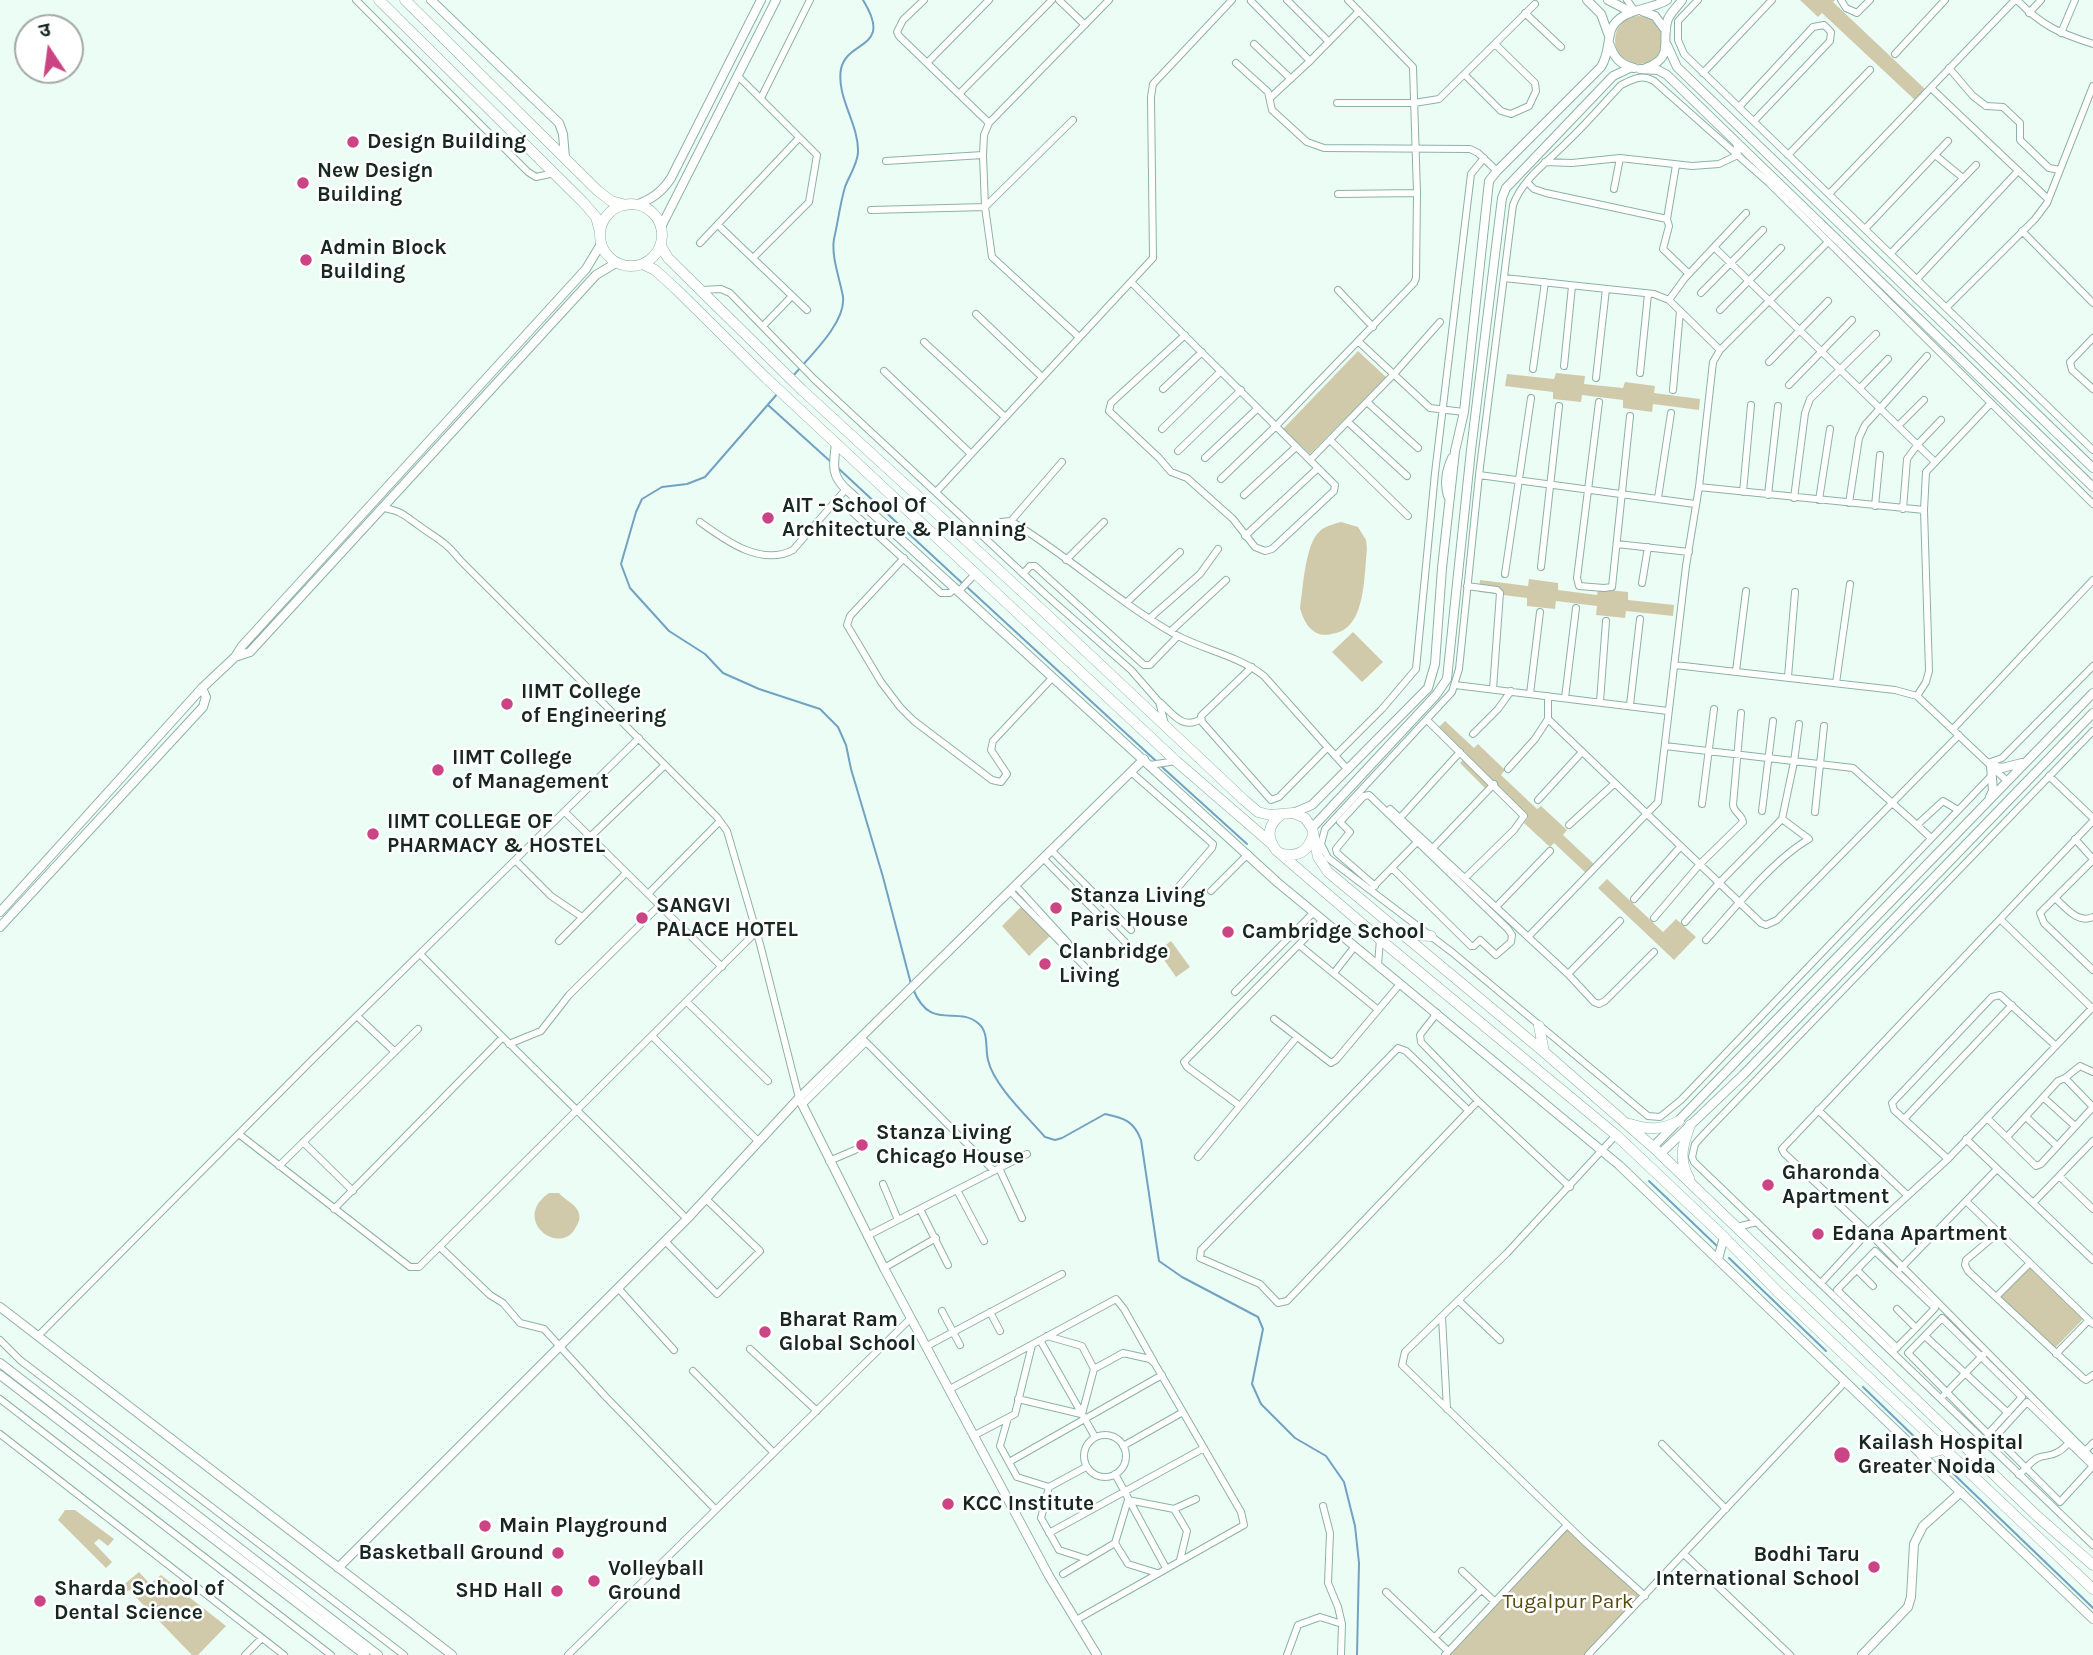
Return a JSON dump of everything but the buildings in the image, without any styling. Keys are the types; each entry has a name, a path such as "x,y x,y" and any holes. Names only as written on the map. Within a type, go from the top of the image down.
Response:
{"main road":[{"path":"379,0 555,173 596,217 601,244 606,254 617,263 636,266 657,253 661,227 653,213 643,207 611,201 405,0"},
{"path":"600,232 608,214 631,205"},
{"path":"660,246 668,258 802,390 1258,812 1270,816 1288,813 1305,818 1318,856 1328,872 1657,1150 2037,1516 2093,1565"},
{"path":"643,264 655,270 675,288 973,575 1173,761 1380,939 1616,1135 2093,1589"},
{"path":"1272,844 1272,823 1288,813"},
{"path":"1282,854 1290,856 1305,851 1312,833"},
{"path":"1400,934 1431,936"},
{"path":"1539,1026 1544,1052"},
{"path":"1503,1041 1509,1029 1520,1040 1521,1033"},
{"path":"1626,1123 1644,1129 1684,1123 1682,1153 1686,1173 1693,1185"},
{"path":"1766,1280 1772,1281 1787,1292 1791,1287 1787,1276"},
{"path":"1922,1455 1944,1450"}],"street":[{"path":"356,0 528,172 536,177 555,173"},
{"path":"431,0 559,123 563,134 565,159"},
{"path":"631,205 649,200 663,190 671,178 761,0"},
{"path":"661,227 776,0"},
{"path":"761,98 810,0"},
{"path":"924,0 902,20 897,32 989,123"},
{"path":"928,62 989,0"},
{"path":"959,94 1052,0"},
{"path":"1059,0 1085,25"},
{"path":"1079,337 992,257 985,207 984,135 989,123 1110,0"},
{"path":"936,492 1153,258 1153,84 1232,0"},
{"path":"1287,0 1329,42"},
{"path":"1221,479 1359,342 1416,278 1417,193 1412,63 1348,0"},
{"path":"1587,0 1601,14 1614,55 1621,63 1630,68 1658,70 1667,75 2093,486"},
{"path":"1608,0 1655,16 1667,31"},
{"path":"1627,0 1635,11"},
{"path":"1288,813 1312,805 1429,688 1435,664 1449,502 1445,487 1447,469 1455,451 1464,412 1488,185 1497,171 1601,67 1607,58 1617,21 1635,11 1667,0"},
{"path":"1682,0 1668,20 1667,31 1667,45 1677,66 2093,468"},
{"path":"1698,0 1678,21 1681,48 1703,73 2093,450"},
{"path":"1703,73 1772,0"},
{"path":"1841,0 1846,8 1857,13 1870,0"},
{"path":"1895,54 1945,0"},
{"path":"1830,193 2016,0 2037,20 2060,33 2093,44"},
{"path":"2029,13 2041,0"},
{"path":"2060,33 2075,0"},
{"path":"1251,1 1310,61"},
{"path":"1337,103 1414,103 1443,97 1535,4"},
{"path":"1270,98 1359,11"},
{"path":"1525,13 1561,47"},
{"path":"1739,107 1813,27 1824,25 1831,32 1830,41 1754,121"},
{"path":"1254,44 1291,79"},
{"path":"1465,75 1501,111 1511,114 1529,106 1536,91 1535,83 1495,44"},
{"path":"1640,69 1658,62 1667,45"},
{"path":"1236,63 1264,88 1270,98 1272,110 1307,142 1320,148 1470,149 1497,171"},
{"path":"1373,888 1328,858 1321,844 1325,829 1365,785 1447,679 1464,508 1502,198 1514,177 1613,76 1630,68"},
{"path":"1949,68 1973,96 1986,106 2005,108 2020,124 2020,140 2049,168 2060,170"},
{"path":"1788,155 1870,70"},
{"path":"737,75 817,155 810,199 753,258"},
{"path":"1312,833 1378,765 1427,720 1449,697 1455,685 1513,205 1517,193 1545,162 1565,145 1621,85 1632,79 1648,78 1738,155 2093,504"},
{"path":"1947,307 2022,231 2048,199 2093,86"},
{"path":"1931,88 2048,199"},
{"path":"871,210 985,207 1073,120"},
{"path":"1565,125 1565,145"},
{"path":"1748,135 1765,132"},
{"path":"700,243 799,138"},
{"path":"1736,141 1738,155"},
{"path":"1865,229 1948,141"},
{"path":"886,161 983,155"},
{"path":"1545,162 1572,163 1620,158 1676,165 1719,164 1738,155"},
{"path":"1935,155 1963,178"},
{"path":"1335,755 1415,673 1471,174 1484,158"},
{"path":"1614,189 1620,158"},
{"path":"1676,165 1667,219 1669,226 1663,248 1689,274"},
{"path":"1891,253 1976,165"},
{"path":"1917,279 2018,171"},
{"path":"1527,182 1534,190 1667,219"},
{"path":"1338,194 1417,193"},
{"path":"1669,300 1689,274 1746,213"},
{"path":"718,225 807,310"},
{"path":"1701,293 1763,230"},
{"path":"2022,231 2093,303"},
{"path":"1528,937 1648,814 1659,798 1668,710 1699,486 1711,369 1720,350 1828,243"},
{"path":"0,912 586,269 601,244"},
{"path":"1714,247 1934,461"},
{"path":"1720,310 1782,248"},
{"path":"235,657 250,652 596,275 617,263"},
{"path":"1504,278 1648,293 1669,300 1720,350"},
{"path":"1131,282 1185,335 1221,371 1241,390 1257,409 1335,485 1335,489 1269,551 1261,551 1245,536 1233,519 1187,478 1171,472 1109,411 1111,403 1185,335"},
{"path":"1533,369 1545,282"},
{"path":"1564,366 1572,286"},
{"path":"1596,378 1606,289"},
{"path":"702,290 727,290 814,379 1023,574 1131,670 1179,720 1194,724 1201,719 1202,714 1252,667"},
{"path":"1338,290 1373,327"},
{"path":"1640,373 1648,293"},
{"path":"764,325 792,296"},
{"path":"1769,362 1828,301"},
{"path":"1673,390 1680,311"},
{"path":"976,314 1042,377"},
{"path":"1789,384 1852,320"},
{"path":"1310,460 1394,374 1440,322"},
{"path":"1794,498 1810,399 1876,334"},
{"path":"2093,338 2070,362 2073,370 2093,389"},
{"path":"924,342 1005,417"},
{"path":"1359,342 1430,408 1464,412"},
{"path":"1163,389 1202,352"},
{"path":"1849,503 1859,438 1865,425 1927,356"},
{"path":"1860,388 1888,359"},
{"path":"1162,429 1221,371"},
{"path":"884,372 971,454"},
{"path":"1178,451 1241,390"},
{"path":"1505,574 1531,398"},
{"path":"1899,425 1924,400"},
{"path":"1367,401 1418,448"},
{"path":"1599,402 1577,584 1612,587 1630,416"},
{"path":"1917,696 1929,671 1924,510 1926,472 1990,404"},
{"path":"1743,492 1751,405"},
{"path":"1541,567 1559,406"},
{"path":"1768,495 1778,406"},
{"path":"1205,458 1257,409"},
{"path":"1658,498 1671,413"},
{"path":"1903,509 1907,459 1941,420"},
{"path":"1348,422 1407,476"},
{"path":"1819,500 1830,429"},
{"path":"1330,440 1409,516"},
{"path":"836,443 834,472 846,489 1323,920 1602,1150 2093,1619"},
{"path":"1244,495 1296,447"},
{"path":"1875,506 1880,455"},
{"path":"985,537 1001,523 1011,521 1062,463"},
{"path":"1245,536 1318,468"},
{"path":"1479,475 1695,503"},
{"path":"1699,486 1924,510"},
{"path":"700,522 730,544 758,553 782,555 793,550 846,489"},
{"path":"838,499 941,593 959,589 973,575"},
{"path":"384,508 403,512 419,526 448,544 460,560 720,821 731,840 800,1102 867,1236 1049,1576 1097,1655"},
{"path":"1011,521 1126,603 1171,631 1252,667 1264,676 1348,770"},
{"path":"1066,560 1104,522"},
{"path":"1617,544 1689,552"},
{"path":"1642,583 1647,547"},
{"path":"1150,618 1200,574 1218,549"},
{"path":"1126,603 1180,552"},
{"path":"904,558 850,616 847,625 881,682 914,721 992,780 1001,782 1007,774 991,750 993,741 1053,677"},
{"path":"1023,574 1030,566 1035,566 1139,663 1150,665 1178,635"},
{"path":"1427,566 1442,568"},
{"path":"1171,631 1226,580"},
{"path":"1953,729 2093,580"},
{"path":"1836,683 1850,584"},
{"path":"1467,586 1497,590 1500,593 1493,689"},
{"path":"1736,671 1746,591"},
{"path":"1788,677 1794,592"},
{"path":"1565,698 1576,608"},
{"path":"1530,694 1540,612"},
{"path":"1079,625 1088,614"},
{"path":"1630,705 1640,619"},
{"path":"1600,702 1606,621"},
{"path":"1131,670 1139,663"},
{"path":"1675,665 1895,690 1917,696 1990,768 2007,781"},
{"path":"1392,868 1471,946 1480,940 1496,955 1511,942 1512,935 1508,929 1368,794 1340,822 1350,832 1336,849 1337,853 1373,888 1648,1116 1660,1117 1666,1114 1958,810 1990,768 2093,666"},
{"path":"1455,685 1668,710"},
{"path":"0,927 203,707 206,697 202,688"},
{"path":"1473,734 1498,709 1511,691"},
{"path":"1657,1150 2093,693"},
{"path":"1508,769 1535,739 1548,719 1548,696"},
{"path":"1159,702 1166,727"},
{"path":"1702,804 1714,709"},
{"path":"1654,918 1700,864 1743,822 1743,818 1733,808 1741,713"},
{"path":"1684,1123 1743,1075 2093,713"},
{"path":"1201,719 1273,801 1327,748"},
{"path":"1548,719 1761,923 1772,924 1959,735"},
{"path":"1427,720 1494,784 1524,819 1465,877"},
{"path":"1762,811 1773,721"},
{"path":"1685,922 1782,819 1799,724"},
{"path":"1815,812 1824,726"},
{"path":"2093,731 1695,1144 1692,1157 1694,1162 1821,1283 1835,1292 1940,1399 2093,1545"},
{"path":"38,1336 639,738"},
{"path":"1665,746 1853,768 1931,838"},
{"path":"1400,818 1460,752"},
{"path":"1538,800 1583,752"},
{"path":"1990,768 2011,767 2027,760"},
{"path":"338,1569 687,1219 757,1140 800,1102 919,979 1131,772 1150,763 1173,761"},
{"path":"590,837 665,765"},
{"path":"1989,800 1993,791 1990,768"},
{"path":"1131,772 1213,844 1174,891"},
{"path":"2049,776 2093,819 1784,1145 1784,1153 1868,1232 1984,1355 2022,1397 1988,1434 1908,1353 1942,1318 1984,1355 2071,1441 2093,1466 2060,1502 1995,1437 2027,1402 2071,1441 2085,1451 2093,1459"},
{"path":"1569,825 1615,783"},
{"path":"1433,848 1494,784"},
{"path":"1365,785 1594,1002 1599,1004 1605,1001 1654,952"},
{"path":"1917,825 1943,801 1958,810"},
{"path":"565,812 722,967"},
{"path":"1706,940 1739,902 1796,847 1809,839 1782,819"},
{"path":"648,894 720,821"},
{"path":"2076,839 2093,860 2043,908 2040,918 2092,967"},
{"path":"1373,888 1417,842"},
{"path":"1634,899 1681,846"},
{"path":"1052,851 1131,930"},
{"path":"1496,907 1550,851"},
{"path":"1211,891 1248,854"},
{"path":"1044,859 1128,945 1118,956"},
{"path":"516,861 551,896 582,917"},
{"path":"559,941 626,873"},
{"path":"1013,889 1068,943"},
{"path":"1013,889 1092,974"},
{"path":"2055,898 2081,919 2093,916"},
{"path":"509,1044 541,1031 569,995 659,906"},
{"path":"1235,992 1314,912"},
{"path":"1821,1283 1868,1232 1948,1159 2093,1008 2000,919"},
{"path":"1240,1106 1184,1062 1323,920"},
{"path":"1567,974 1620,922"},
{"path":"240,1135 412,1268 423,1264 756,932"},
{"path":"1378,965 1381,954 1380,939"},
{"path":"1299,945 1377,1009"},
{"path":"1334,972 1355,946"},
{"path":"420,954 687,1219"},
{"path":"1274,1019 1327,1062 1334,1062 1400,984"},
{"path":"1948,1159 1894,1110 1892,1103 1992,996 2000,995 2056,1046"},
{"path":"687,1002 768,1082"},
{"path":"1905,1118 2012,1005"},
{"path":"1437,1013 1420,1035 1421,1042 1478,1101 1570,1187"},
{"path":"358,1017 395,1052"},
{"path":"279,1166 418,1029"},
{"path":"653,1037 757,1140"},
{"path":"334,1209 502,1038"},
{"path":"1198,1157 1296,1038"},
{"path":"863,1039 996,1170 1023,1218"},
{"path":"1469,1111 1406,1051 1398,1048 1203,1247 1200,1258 1260,1284 1278,1303 1287,1301 1469,1111 1478,1101"},
{"path":"2007,1137 2058,1081 2080,1066 2093,1072"},
{"path":"1743,1075 1757,1079"},
{"path":"1987,1118 2036,1166 2041,1164 2093,1107 2065,1078"},
{"path":"2044,1098 2075,1126"},
{"path":"1818,1110 1908,1195"},
{"path":"2026,1117 2056,1145"},
{"path":"1616,1135 1570,1187 1459,1301 1405,1352 1402,1365 1567,1525 1645,1596"},
{"path":"1966,1139 2093,1260"},
{"path":"2034,1203 2093,1141"},
{"path":"303,1142 353,1191"},
{"path":"829,1161 855,1150"},
{"path":"867,1236 1027,1154"},
{"path":"1901,1268 1997,1169"},
{"path":"2059,1177 2093,1209"},
{"path":"883,1184 898,1220"},
{"path":"957,1190 984,1241"},
{"path":"665,1241 717,1294 761,1251 706,1199"},
{"path":"1966,1201 2091,1322 2056,1354"},
{"path":"920,1209 948,1265"},
{"path":"1737,1227 1757,1222"},
{"path":"1998,1233 1966,1260 1968,1271 2083,1378 2086,1380 2093,1375"},
{"path":"1718,1259 1724,1237"},
{"path":"884,1268 936,1238"},
{"path":"440,1247 490,1295 503,1303 520,1323 542,1327 715,1509"},
{"path":"1835,1292 1875,1251 1935,1308 1894,1350"},
{"path":"1996,1297 2030,1263"},
{"path":"1857,1270 1873,1286"},
{"path":"927,1346 1062,1274"},
{"path":"618,1288 674,1350"},
{"path":"950,1389 1115,1299 1124,1309 1241,1513 1244,1525 1076,1619"},
{"path":"1459,1301 1500,1339"},
{"path":"0,1307 452,1655"},
{"path":"1897,1309 1916,1328"},
{"path":"942,1311 960,1345"},
{"path":"990,1312 1000,1331"},
{"path":"1442,1317 1447,1409"},
{"path":"568,1655 911,1318"},
{"path":"1047,1336 1082,1346 1094,1369 1084,1417"},
{"path":"1925,1336 2008,1413"},
{"path":"0,1340 20,1360 62,1393 404,1655"},
{"path":"1040,1340 1095,1437"},
{"path":"975,1435 1015,1414 1032,1345"},
{"path":"750,1349 817,1411"},
{"path":"1094,1369 1123,1353 1150,1359 1155,1364"},
{"path":"1940,1399 1984,1355"},
{"path":"0,1363 378,1655"},
{"path":"693,1371 773,1452"},
{"path":"0,1375 365,1655"},
{"path":"1009,1462 1162,1375"},
{"path":"1588,1655 1845,1382"},
{"path":"0,1399 331,1655"},
{"path":"1018,1399 1084,1417"},
{"path":"1124,1446 1183,1412"},
{"path":"1008,1418 1000,1446 1017,1477 1049,1487 1086,1467"},
{"path":"0,1434 284,1655"},
{"path":"1111,1436 1124,1446 1125,1462 1115,1474 1099,1476 1086,1467 1085,1450 1095,1437 1111,1436"},
{"path":"2019,1475 2039,1456 2056,1453 2071,1441"},
{"path":"2085,1451 2093,1443"},
{"path":"1662,1444 1726,1509"},
{"path":"1049,1533 1204,1448"},
{"path":"1115,1474 1166,1568"},
{"path":"1049,1487 1041,1518 1059,1550 1087,1559"},
{"path":"1862,1655 1908,1607 1914,1544 1923,1526 1961,1492"},
{"path":"1128,1500 1174,1509 1196,1499"},
{"path":"1063,1574 1115,1543 1128,1500"},
{"path":"1323,1506 1330,1533 1328,1583 1342,1624 1341,1655"},
{"path":"2037,1516 2054,1508"},
{"path":"1174,1509 1186,1531 1180,1560"},
{"path":"1386,1592 1447,1653 1567,1525"},
{"path":"1115,1543 1128,1564 1157,1573"},
{"path":"1685,1555 1790,1655"},
{"path":"1462,1571 1495,1602"},
{"path":"1434,1638 1481,1590"},
{"path":"1287,1655 1297,1625 1320,1618 1342,1624"},
{"path":"245,1655 261,1639"}],"green space":[{"path":"1800,0 1835,0 1833,2 1926,90 1916,101 1822,13 1818,17"},
{"path":"1639,16 1656,23 1663,40 1656,57 1639,64 1622,57 1615,40 1622,23"},
{"path":"1358,351 1386,377 1310,454 1283,429"},
{"path":"1556,373 1585,376 1584,384 1623,388 1625,382 1655,386 1654,393 1700,399 1699,410 1653,404 1652,412 1623,408 1623,400 1582,395 1581,402 1553,399 1553,392 1505,386 1507,374 1554,379"},
{"path":"1341,522 1358,527 1366,540 1362,598 1353,621 1346,628 1336,633 1321,635 1309,627 1300,608 1306,567 1315,537 1324,528"},
{"path":"1529,579 1558,583 1558,590 1597,595 1598,589 1628,592 1628,600 1674,605 1673,616 1626,611 1625,618 1596,615 1597,606 1556,601 1555,609 1527,606 1527,598 1479,592 1480,580 1528,586"},
{"path":"1353,632 1383,662 1362,682 1332,652"},
{"path":"1445,721 1474,748 1478,744 1505,770 1501,775 1537,809 1541,806 1567,830 1563,835 1595,865 1587,874 1554,843 1550,847 1524,823 1528,818 1492,784 1486,789 1460,763 1464,759 1435,731"},
{"path":"1607,879 1663,932 1676,919 1696,937 1674,960 1598,888"},
{"path":"1022,906 1050,936 1029,956 1002,926"},
{"path":"1171,941 1190,967 1176,977 1158,951"},
{"path":"549,1193 559,1193 578,1211 579,1221 569,1236 560,1239 551,1237 542,1232 536,1224 538,1203"},
{"path":"2030,1267 2083,1319 2055,1348 2000,1297"},
{"path":"65,1510 75,1510 114,1539 108,1546 99,1539 94,1543 112,1562 106,1568 58,1520"},
{"name":"Tugalpur Park","path":"1567,1525 1645,1596 1588,1655 1445,1655"},
{"path":"139,1572 150,1584 161,1575 226,1626 198,1655 192,1655 129,1590 125,1593 120,1588"}],"waterway":[{"path":"793,376 833,328 842,307 843,297 836,268 834,239 845,187 858,152 855,131 840,79 845,59 871,36 871,16 863,0"},
{"path":"778,393 705,477 687,484 662,487 642,499 621,564 630,588 669,631 705,654 723,673 759,689 820,709 838,727 846,745 911,984"},
{"path":"768,405 831,462"},
{"path":"838,468 962,583"},
{"path":"967,587 1156,761"},
{"path":"1162,767 1247,844"},
{"path":"913,989 928,1010 936,1014 962,1016 979,1024 984,1032 991,1070 1012,1100 1045,1137 1055,1140 1062,1138 1105,1114 1123,1119 1135,1128 1141,1140 1159,1261 1182,1277 1258,1317 1263,1329 1252,1384 1261,1404 1295,1438 1326,1456 1344,1482 1355,1526 1359,1563 1357,1655"},
{"path":"1649,1181 1719,1248"},
{"path":"1729,1258 1826,1351"},
{"path":"1863,1387 1927,1449"},
{"path":"1938,1459 2093,1608"}],"place":[{"name":"Design Building","path":"353,142"},
{"name":"New Design Building","path":"303,183"},
{"name":"Admin Block Building","path":"306,260"},
{"name":"AIT - School Of Architecture & Planning","path":"768,518"},
{"name":"IIMT College of Engineering","path":"507,704"},
{"name":"IIMT College of Management","path":"438,770"},
{"name":"IIMT COLLEGE OF PHARMACY & HOSTEL","path":"373,834"},
{"name":"Stanza Living Paris House","path":"1056,908"},
{"name":"SANGVI PALACE HOTEL","path":"642,918"},
{"name":"Cambridge School","path":"1228,932"},
{"name":"Clanbridge Living","path":"1045,964"},
{"name":"Stanza Living Chicago House","path":"862,1145"},
{"name":"Gharonda Apartment","path":"1768,1185"},
{"name":"Edana Apartment","path":"1818,1234"},
{"name":"Bharat Ram Global School","path":"765,1332"},
{"name":"Kailash Hospital Greater Noida","path":"1842,1455"},
{"name":"KCC Institute","path":"948,1504"},
{"name":"Main Playground","path":"485,1526"},
{"name":"Basketball Ground","path":"558,1553"},
{"name":"Bodhi Taru International School","path":"1874,1567"},
{"name":"Volleyball Ground","path":"594,1581"},
{"name":"SHD Hall","path":"557,1591"},
{"name":"Sharda School of Dental Science","path":"40,1601"}]}
